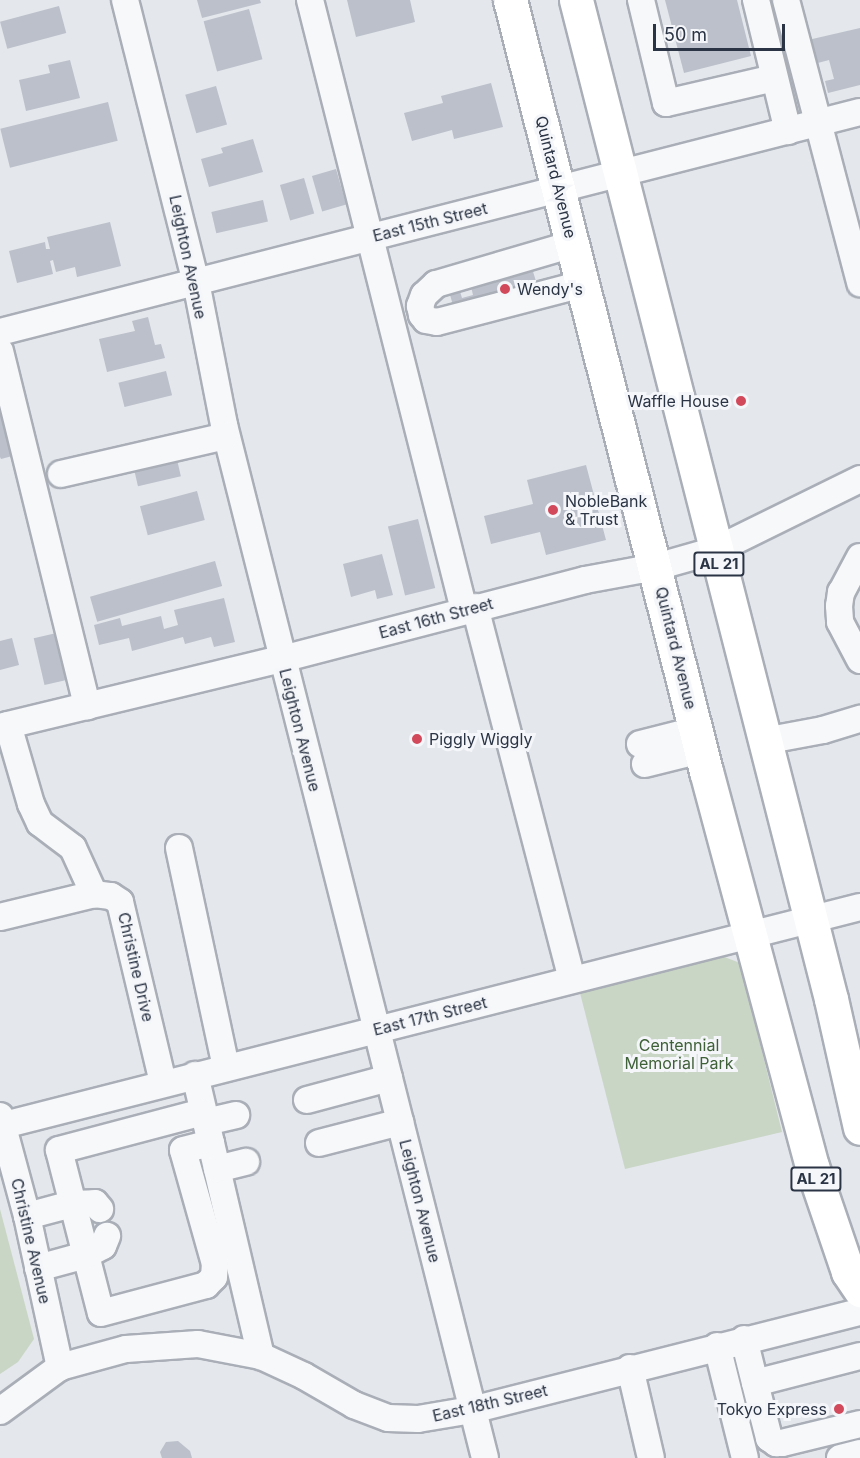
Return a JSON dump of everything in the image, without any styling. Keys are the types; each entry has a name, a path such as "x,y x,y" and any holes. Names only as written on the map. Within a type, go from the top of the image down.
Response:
{"highway":[{"name":"Quintard Avenue","path":"510,0 656,567 698,740 812,1166 848,1272 860,1290"},
{"name":"AL 21","path":"576,0 860,1128"}],"street":[{"name":"Leighton Avenue","path":"125,0 196,282 226,436 485,1458"},
{"path":"310,0 370,237 469,608 572,980"},
{"path":"641,0 666,103 774,78"},
{"path":"756,0 788,130"},
{"path":"786,0 860,283"},
{"name":"East 15th Street","path":"0,332 860,112"},
{"path":"573,244 436,284 424,295 420,306 422,315 426,320 437,322 583,284"},
{"path":"0,351 87,706"},
{"path":"61,474 226,436"},
{"name":"East 16th Street","path":"4,726 282,659 469,608 585,580 656,567 716,550 860,479"},
{"path":"860,557 842,592 839,606 840,622 860,660"},
{"path":"764,741 823,730 860,719"},
{"path":"0,917 94,894 73,848 40,823 31,804 4,726"},
{"path":"643,754 698,740"},
{"path":"179,848 226,1068"},
{"name":"Christine Drive","path":"94,894 111,896 120,902 164,1083"},
{"name":"East 17th Street","path":"1,1122 226,1068 860,907"},
{"path":"195,1075 206,1126 217,1169 221,1239 214,1277 206,1285 101,1313 59,1150 206,1126 236,1115"},
{"path":"307,1100 389,1078"},
{"name":"Christine Avenue","path":"1,1122 27,1216 60,1367"},
{"path":"319,1143 400,1122"},
{"path":"206,1126 183,1150 221,1239 261,1356"},
{"path":"217,1169 246,1162"},
{"path":"27,1216 72,1203 95,1203 100,1209"},
{"path":"38,1268 86,1255 103,1246 107,1236"},
{"name":"East 18th Street","path":"0,1411 60,1367 126,1348 198,1344 261,1356 304,1376 354,1405 388,1418 418,1419 472,1410 744,1339 860,1312"},
{"path":"744,1339 769,1438 782,1443 860,1424"},
{"path":"717,1346 745,1458"},
{"path":"755,1383 860,1356"},
{"path":"630,1368 651,1458"},
{"path":"738,1431 766,1424"},
{"path":"840,1458 860,1453"}],"green space":[{"name":"Centennial Memorial Park","path":"722,956 740,963 782,1132 625,1169 580,993"},
{"path":"0,1209 34,1339 18,1362 0,1374"}],"building":[{"path":"197,0 260,0 261,3 202,18"},
{"path":"347,0 410,0 415,22 356,37"},
{"path":"665,0 737,0 751,56 684,73"},
{"path":"59,6 66,33 7,49 0,22"},
{"path":"249,9 262,59 217,71 204,21"},
{"path":"860,28 860,85 828,93 825,81 834,79 829,60 814,64 808,40"},
{"path":"70,60 80,98 26,111 19,80 50,73 48,65"},
{"path":"491,83 503,127 454,139 452,130 412,141 404,113 443,103 441,96"},
{"path":"216,86 227,124 196,133 185,95"},
{"path":"108,102 118,141 10,168 0,129"},
{"path":"253,139 263,172 209,187 201,159 223,153 221,148"},
{"path":"336,169 346,205 322,211 312,176"},
{"path":"304,178 314,214 290,220 280,185"},
{"path":"263,200 268,221 216,233 211,212"},
{"path":"110,222 121,266 77,277 75,267 56,272 53,260 50,261 53,274 17,283 9,251 45,242 46,249 50,249 47,237"},
{"name":"Wendy's","path":"531,265 539,291 455,312 448,288 458,285 462,298 473,295 470,282"},
{"path":"148,317 155,345 161,344 165,358 107,372 99,339 135,331 132,321"},
{"path":"166,371 172,395 125,407 118,383"},
{"path":"0,401 20,454 1,459 0,457"},
{"path":"175,451 181,476 138,486 132,461"},
{"name":"NobleBank & Trust","path":"586,465 606,540 546,555 540,532 491,544 484,516 533,504 527,480"},
{"path":"197,491 205,520 148,535 140,506"},
{"path":"418,519 435,588 405,595 388,526"},
{"path":"382,554 393,595 377,599 375,590 351,597 343,564"},
{"path":"215,561 222,586 97,622 90,597"},
{"path":"224,598 235,642 214,647 211,637 185,644 183,637 132,651 129,638 99,645 94,625 120,618 122,626 161,616 164,629 178,625 174,610"},
{"path":"61,632 72,679 45,685 34,638"},
{"path":"12,638 19,665 0,670 0,641"},
{"path":"178,1441 190,1451 192,1458 162,1458 160,1452 166,1442"}],"place":[{"name":"Wendy's","path":"505,289"},
{"name":"Waffle House","path":"741,401"},
{"name":"NobleBank & Trust","path":"553,510"},
{"name":"Piggly Wiggly","path":"417,739"},
{"name":"Tokyo Express","path":"839,1409"}]}
